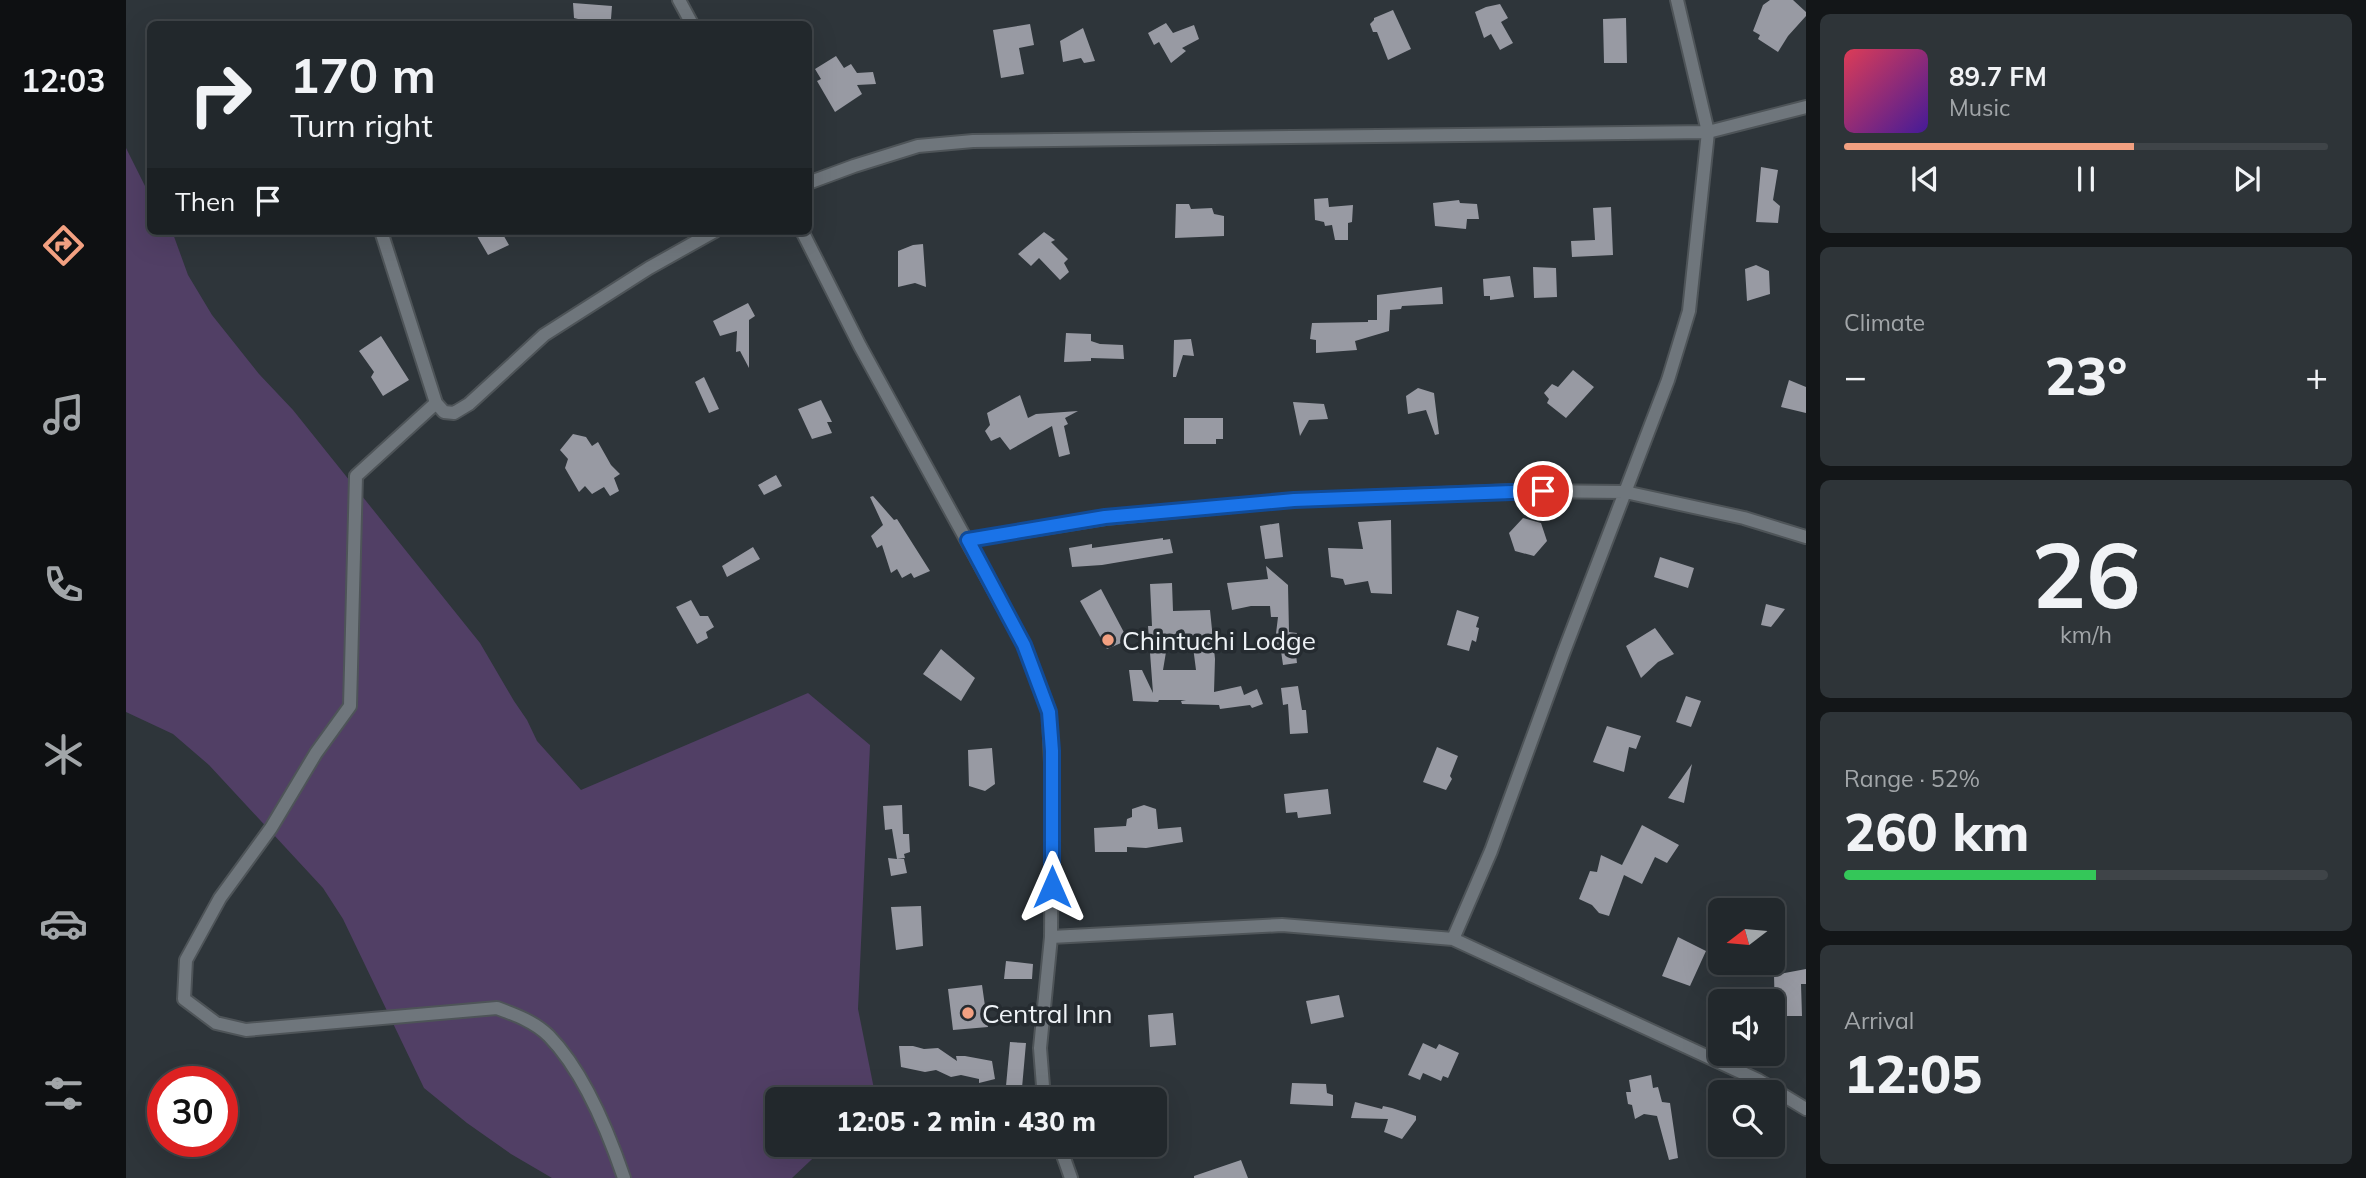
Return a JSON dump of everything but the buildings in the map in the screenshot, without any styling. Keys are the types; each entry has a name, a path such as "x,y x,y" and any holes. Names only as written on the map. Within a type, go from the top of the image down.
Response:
{"street":[{"path":"679,0 690,21"},
{"path":"1453,939 1491,851 1668,380 1689,311 1708,132 1677,0"},
{"path":"812,182 918,146 973,141 1708,132 1806,107"},
{"path":"382,235 436,403 444,412 454,413 469,404 544,335 649,268 708,235"},
{"path":"804,235 860,346 1024,645 1049,712 1052,751 1051,937 1040,1048 1043,1087"},
{"path":"436,403 356,476 350,706 316,753 271,828 220,898 186,960 184,999 216,1023 246,1030 497,1009 526,1019 548,1035 574,1068 611,1140 624,1178"},
{"path":"968,540 1105,517 1294,500 1515,491 1625,492 1744,518 1806,537"},
{"path":"1051,937 1282,925 1453,939 1758,1080 1806,1109"},
{"path":"1064,1157 1071,1178"}],"shaded area":[{"path":"126,148 147,190 147,235 173,235 188,275 212,315 259,374 293,410 480,643 537,741 581,790 808,693 870,745 858,1009 874,1087 765,1087 765,1157 814,1157 792,1178 552,1178 511,1154 424,1088 343,919 323,888 209,765 173,734 126,712"}],"place":[{"name":"Chintuchi Lodge","path":"1108,640"},
{"name":"Central Inn","path":"968,1013"}],"route":[{"path":"1052,887 1052,751 1049,712 1024,645 968,540 1105,517 1294,500 1543,491"}]}
